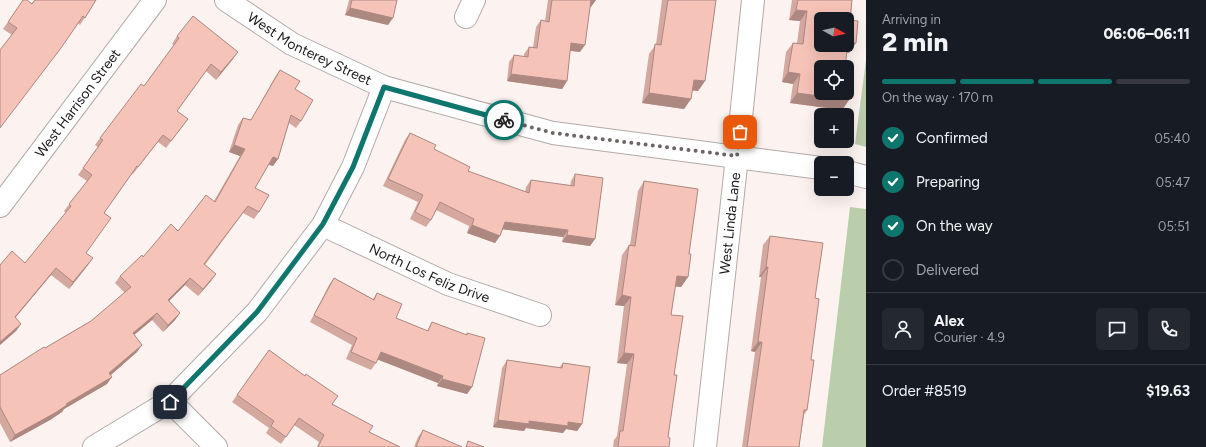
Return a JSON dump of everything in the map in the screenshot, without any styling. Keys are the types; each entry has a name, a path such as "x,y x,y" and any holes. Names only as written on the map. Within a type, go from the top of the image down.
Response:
{"street":[{"name":"West Harrison Street","path":"0,206 155,0"},
{"name":"West Monterey Street","path":"226,0 292,44 384,87 553,133 814,167"},
{"name":"West Linda Lane","path":"705,447 753,0"},
{"path":"94,447 170,402 257,312 323,224 353,167 384,87"},
{"path":"854,174 866,177"},
{"name":"North Los Feliz Drive","path":"323,224 448,284 540,314"},
{"path":"170,402 216,447"}],"green space":[{"path":"866,60 866,147 855,144"},
{"path":"850,207 866,209 866,447 822,447"}],"building":[{"path":"23,0 27,0 32,4 35,0 96,0 85,18 83,16 61,48 0,128 0,50 17,28 8,22"},
{"path":"352,0 397,0 393,18 350,8"},
{"path":"552,0 591,0 585,45 571,43 567,81 511,74 514,55 528,57 529,47 537,48 541,20 549,22"},
{"path":"668,0 716,0 705,81 694,80 691,99 649,93 655,44 661,45"},
{"path":"798,0 852,0 851,12 814,12 814,52 847,52 846,60 814,60 814,95 797,93 800,74 788,72 793,43 803,44 807,11 796,10"},
{"path":"193,16 238,52 221,72 211,64 177,111 188,119 171,141 163,135 138,167 137,166 104,213 111,218 86,253 93,258 73,282 56,268 15,317 21,324 0,342 0,265 12,251 25,263 71,206 69,204 92,175 83,168 103,140 100,138 141,84 144,86 179,38 177,36"},
{"path":"854,20 858,21 856,43 854,43"},
{"path":"280,70 300,81 295,89 313,100 301,121 291,115 278,159 273,157 255,188 269,195 259,212 248,206 204,264 216,274 203,289 190,278 168,300 180,313 168,325 157,313 133,333 142,345 109,373 112,377 66,404 67,405 55,413 15,435 0,407 0,375 44,347 45,348 91,321 131,287 120,276 142,255 143,257 171,224 178,231 206,195 215,202 245,149 234,145 243,118 251,120"},
{"path":"410,133 436,145 434,149 470,167 468,171 529,193 531,180 574,186 575,174 603,178 595,239 567,235 568,230 505,222 500,236 472,225 474,219 440,202 431,220 415,212 423,195 388,179"},
{"path":"644,181 698,189 689,254 691,254 688,277 677,276 671,315 683,316 674,375 677,375 668,437 670,438 669,447 618,447 620,431 623,431 634,354 624,353 631,297 622,295 629,245 635,246"},
{"path":"770,236 823,243 815,298 819,299 811,360 814,360 807,410 804,410 799,447 747,447 762,342 758,342 768,267 766,267"},
{"path":"334,278 374,300 377,293 402,304 396,318 428,331 432,322 467,335 467,333 485,338 472,387 442,379 443,376 381,352 376,363 351,352 357,338 314,315"},
{"path":"269,350 305,376 306,374 338,396 332,404 373,426 369,432 400,447 318,447 324,435 299,418 286,437 271,426 274,421 237,395"},
{"path":"507,360 562,368 563,363 590,367 582,424 568,422 568,426 529,421 529,424 498,420"},
{"path":"423,430 462,447 416,447"},
{"path":"468,441 484,447 466,447"}],"way so far":[{"path":"504,120 553,133 737,156 740,132"}],"route":[{"path":"170,402 257,312 323,224 353,167 384,87 504,120"}]}
